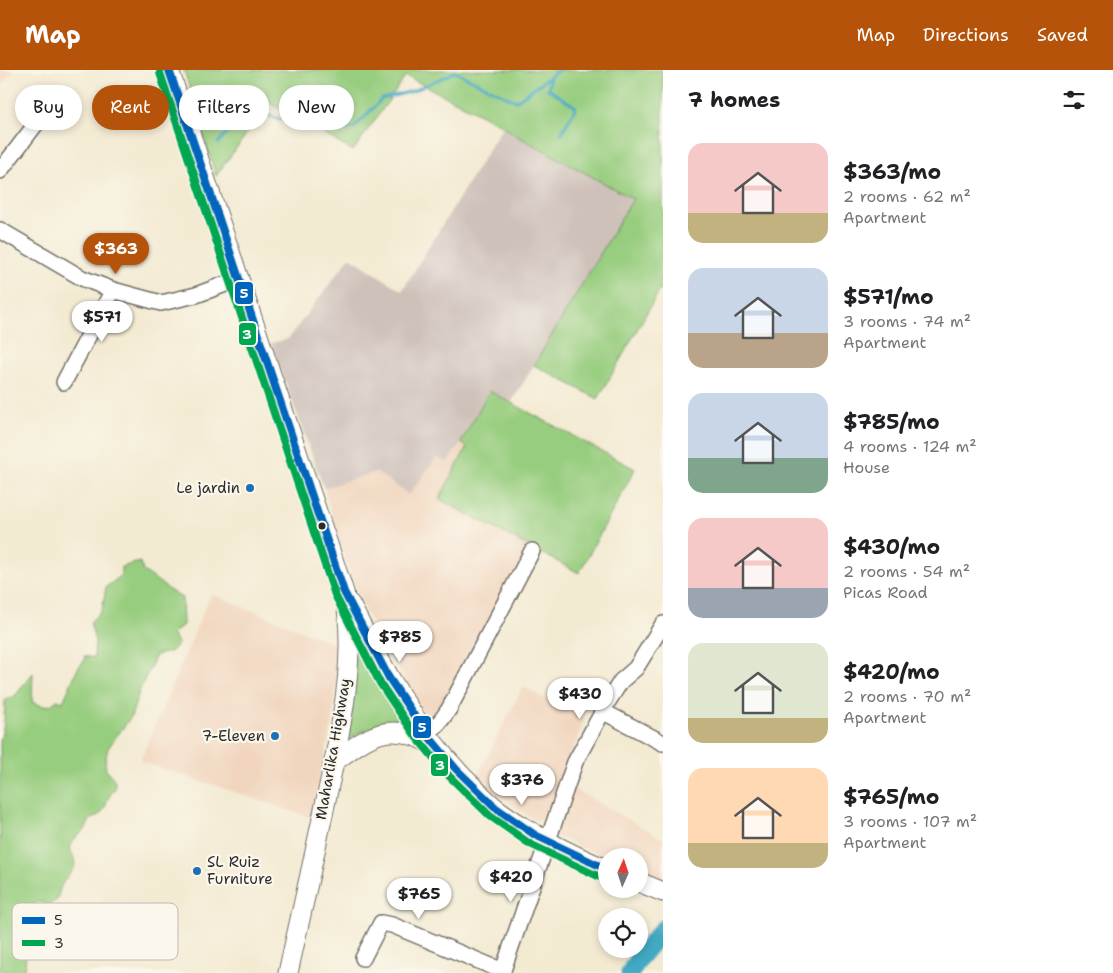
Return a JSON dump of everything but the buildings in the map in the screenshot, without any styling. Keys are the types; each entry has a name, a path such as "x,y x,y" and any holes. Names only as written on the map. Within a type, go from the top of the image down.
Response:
{"main road":[{"name":"Maharlika Highway","path":"169,70 344,592 348,609 349,645 334,762 288,973"},
{"path":"344,592 380,663 430,740 496,808 548,842 598,865"},
{"path":"334,762 362,741 384,732 399,733 430,740"},
{"path":"648,886 663,892"}],"street":[{"path":"0,171 31,130"},
{"path":"0,230 82,278 114,290 161,303 196,295 239,278"},
{"path":"64,382 114,290"},
{"path":"430,740 430,730 438,724 449,709 532,551"},
{"path":"363,958 381,923 392,925 502,972 575,762 602,711 621,681 636,668 663,624"},
{"path":"602,711 663,743"}],"shaded area":[{"path":"0,70 13,70 0,88"},
{"path":"503,126 519,137 634,199 511,403 488,391 461,443 447,463 437,457 409,495 376,472 324,488 271,343 288,339 350,257 402,291"},
{"path":"461,443 467,447 529,547 431,726 364,609 345,559 324,488 376,472 437,457 447,463"},
{"path":"211,594 340,646 332,725 310,817 140,761"},
{"path":"523,687 584,719 548,821 534,820 476,778"},
{"path":"572,788 663,839 663,883 648,876 648,848 598,848 598,854 554,835"}],"green space":[{"path":"184,70 663,70 663,284 598,399 534,365 633,199 519,137 503,126 406,76 353,151 316,130 354,130 354,85 279,85 279,109 269,103 269,85 189,85"},
{"path":"202,130 249,130 216,176"},
{"path":"489,391 635,469 579,573 439,499 467,447 461,443"},
{"path":"140,562 143,571 182,598 183,625 172,634 178,644 170,652 156,655 140,689 131,717 108,748 105,762 106,770 115,780 115,789 108,798 105,808 99,815 90,820 85,830 76,837 70,848 75,863 62,885 57,900 52,903 12,903 12,960 26,960 25,973 0,973 0,742 4,724 5,700 15,696 33,673 32,702 43,706 51,705 57,700 63,702 78,668 85,660 84,656 94,658 95,641 90,622 102,610 106,587 121,576 121,567"},
{"path":"356,637 386,692 409,725 391,724 376,726 362,731 347,741"}],"waterway":[{"path":"269,116 341,130 354,128 382,99 413,91 455,72 516,101 559,70"},
{"path":"550,78 548,89 576,107 561,134"},
{"path":"218,143 229,130"},
{"path":"630,973 638,959 663,929"}],"transit line":[{"name":"5","path":"169,70 344,592 389,678 425,732 456,769 496,808 535,835 598,865"},
{"name":"3","path":"160,73 335,595 380,683 417,738 449,776 490,816 530,844 598,876"}],"place":[{"name":"Le jardin","path":"250,488"},
{"name":"7-Eleven","path":"275,736"},
{"name":"SL Ruiz Furniture","path":"197,871"}]}
